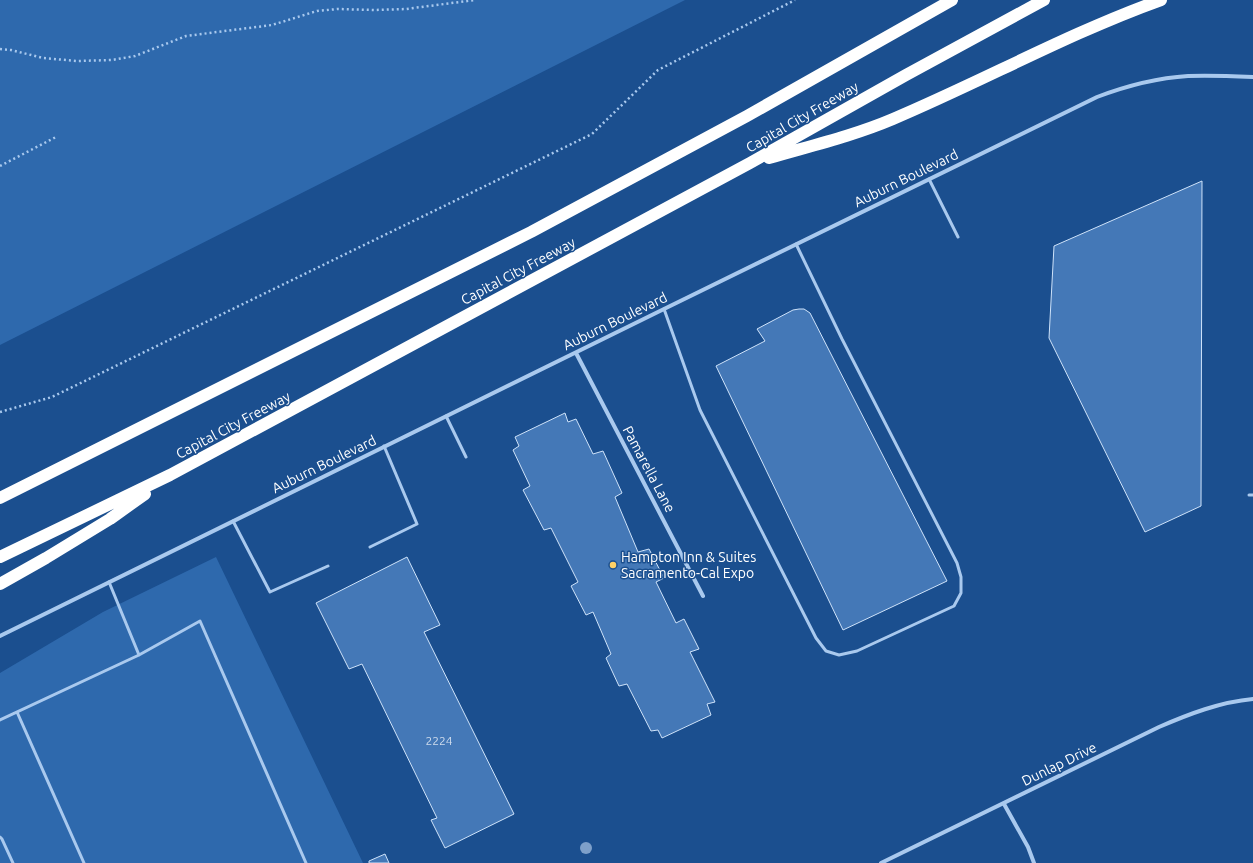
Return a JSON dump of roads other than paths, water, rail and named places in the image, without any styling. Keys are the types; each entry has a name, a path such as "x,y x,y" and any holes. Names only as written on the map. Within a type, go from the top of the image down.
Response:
{"highway":[{"name":"Capital City Freeway","path":"0,498 531,232 747,116 952,0"},
{"name":"Capital City Freeway","path":"0,557 170,475 750,163 906,75 1044,0"},
{"path":"750,163 853,134 892,120 1075,35 1161,0"},
{"path":"0,584 110,519 170,475"}],"street":[{"name":"Auburn Boulevard","path":"0,636 233,520 1073,109 1118,89 1164,78 1187,76 1253,77"},
{"name":"Pamarella Lane","path":"576,353 703,596"},
{"name":"Dunlap Drive","path":"881,863 1159,727 1199,711 1226,703 1253,699"},
{"path":"1004,804 1028,847 1034,863"}],"lane":[{"path":"929,179 958,237"},
{"path":"664,309 700,410 816,638 826,651 839,655 856,651 954,606 961,593 961,577 957,563 842,339 796,244"},
{"path":"446,416 466,457"},
{"path":"370,547 417,524 384,446"},
{"path":"233,520 270,592 328,566"},
{"path":"109,582 139,655"},
{"path":"0,720 139,655 200,621 306,863"},
{"path":"17,712 84,863"},
{"path":"0,837 13,863"}],"place":[{"name":"Hampton Inn & Suites Sacramento-Cal Expo","path":"613,565"}]}
